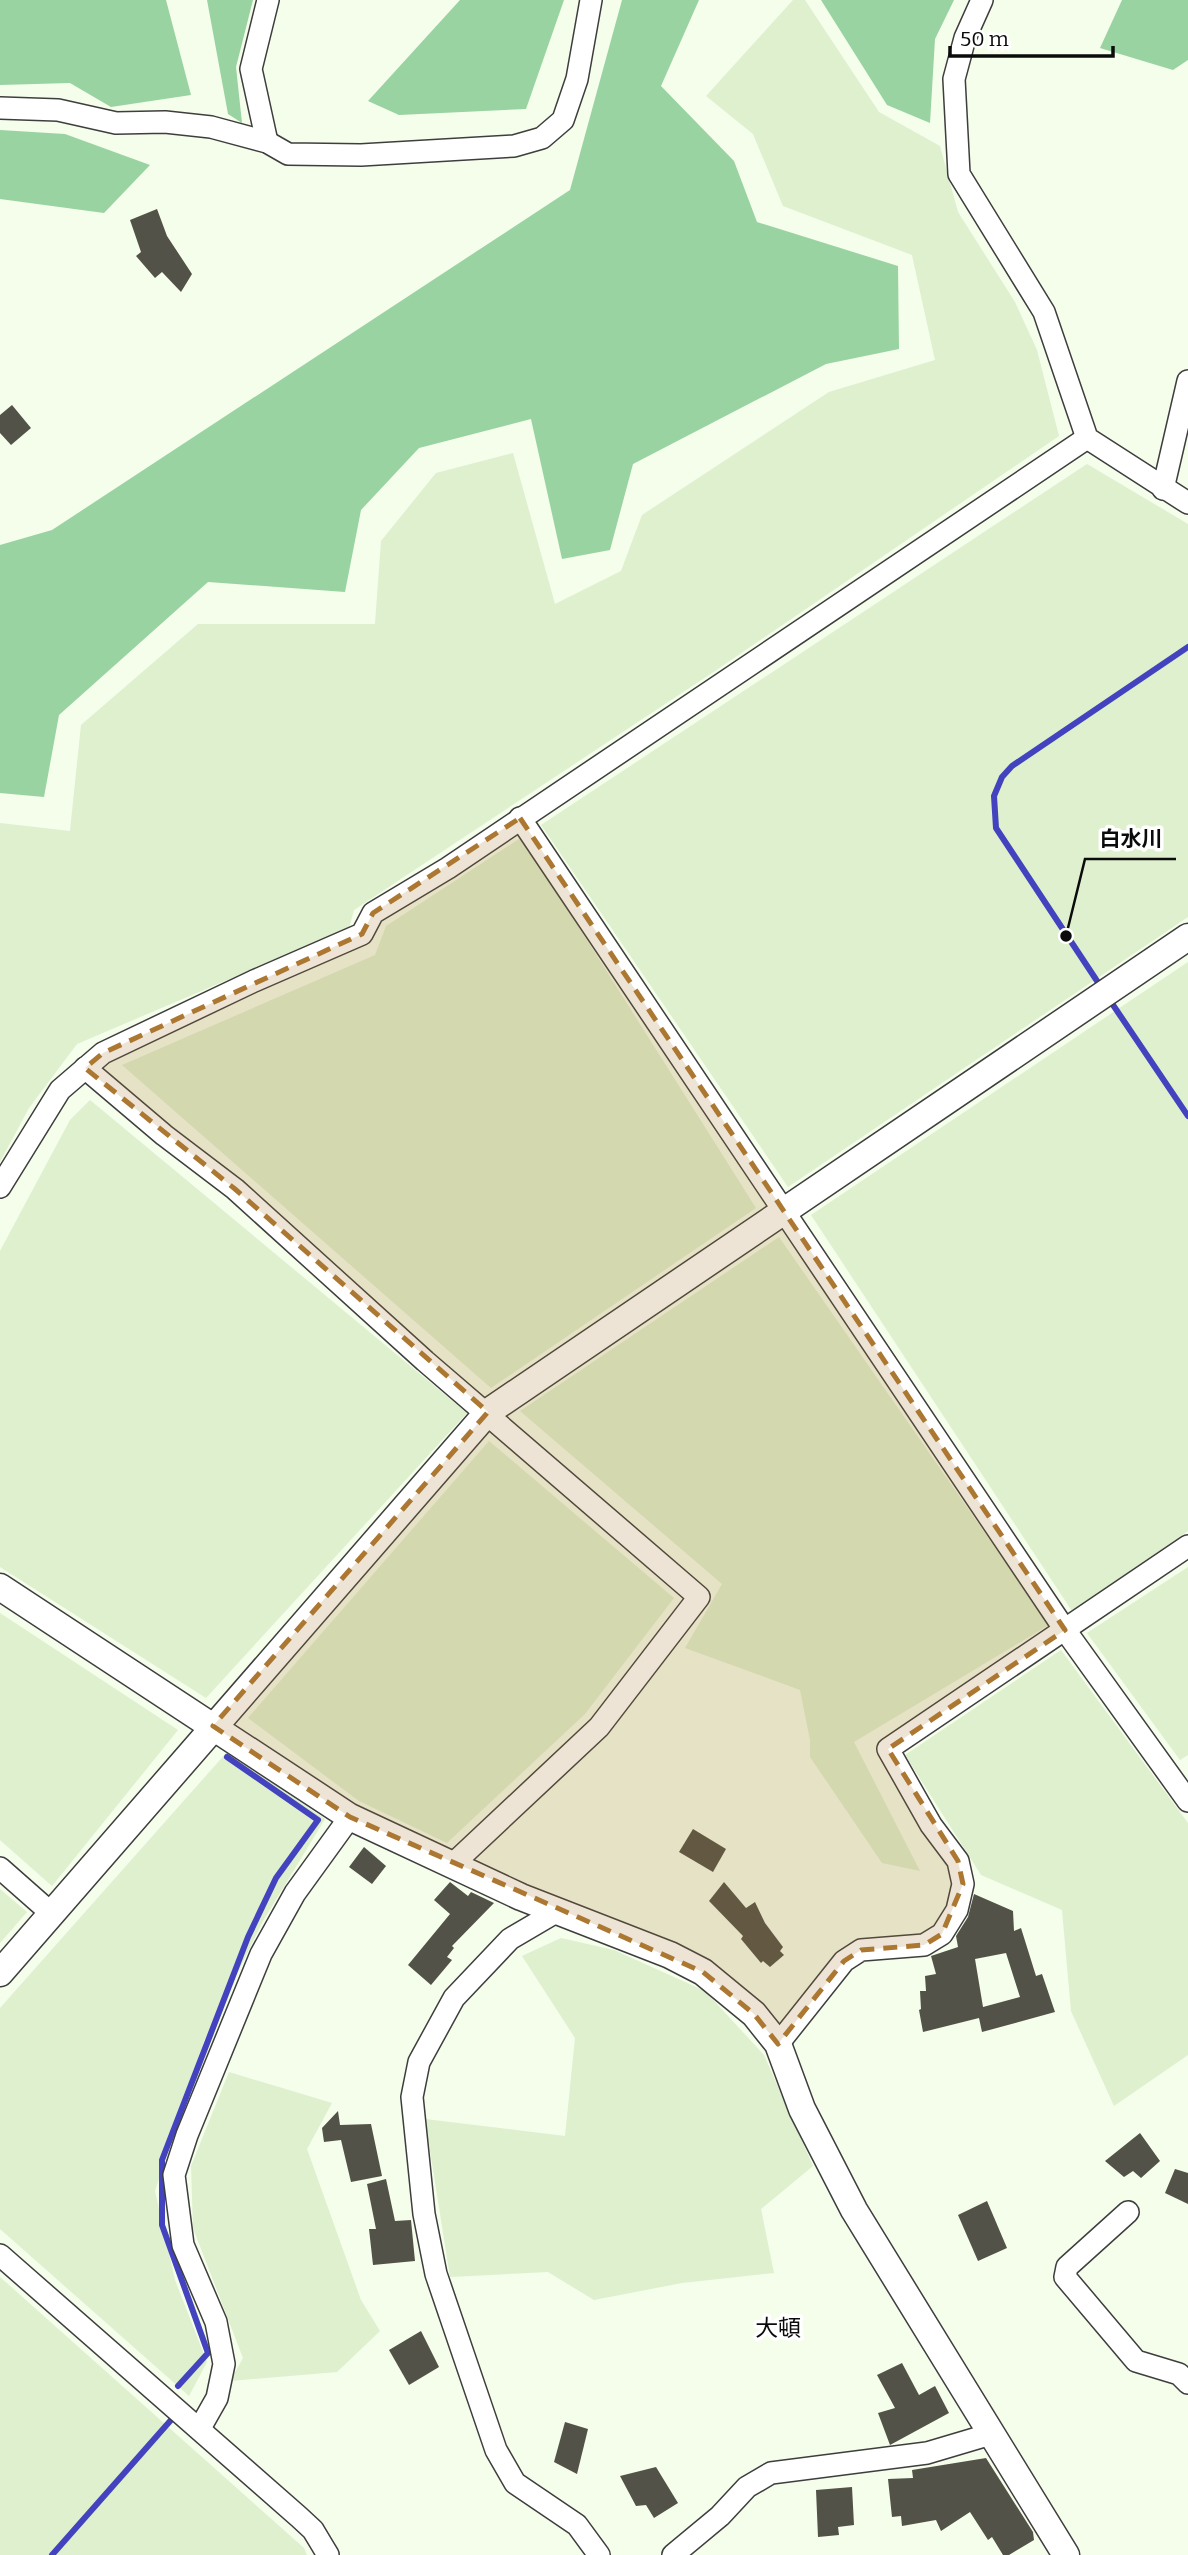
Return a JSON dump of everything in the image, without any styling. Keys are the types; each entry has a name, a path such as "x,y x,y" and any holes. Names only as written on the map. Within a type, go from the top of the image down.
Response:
{"street":[{"path":"267,142 251,68 268,0"},
{"path":"0,108 58,110 116,123 164,122 211,127 267,142 288,154 361,155 514,146 542,138 563,120 577,79 590,0"},
{"path":"982,0 965,37 954,79 958,174 1044,312 1087,438 1188,503"},
{"path":"1163,489 1188,382"},
{"path":"0,1187 60,1090 85,1068 116,1047 254,981 362,934 373,913 448,868 1087,438"},
{"path":"520,818 1065,1630 1188,1801"},
{"path":"0,1973 488,1412 1188,937"},
{"path":"85,1068 164,1135 235,1189 425,1361 488,1412 699,1597 599,1727 453,1864"},
{"path":"778,2044 844,1961 861,1950 924,1945 942,1934 957,1910 963,1884 958,1861 931,1825 888,1749 1188,1546"},
{"path":"0,1587 350,1817 556,1912 635,1940 702,1972 754,2014 778,2044 824,2157 1066,2555"},
{"path":"200,2428 217,2398 224,2364 216,2322 183,2245 174,2175 187,2135 261,1954 295,1893 350,1817"},
{"path":"0,1868 51,1913"},
{"path":"556,1912 510,1939 454,1998 419,2062 412,2097 424,2214 436,2274 496,2449 514,2483 577,2525 598,2555"},
{"path":"1128,2212 1067,2267 1065,2277 1136,2361 1179,2374 1188,2383"},
{"path":"0,2255 313,2530 328,2555"},
{"path":"673,2555 747,2487 771,2473 927,2453 991,2434"}],"highlighted area":[{"path":"520,818 1065,1630 888,1749 958,1861 963,1884 942,1934 924,1945 861,1950 844,1961 778,2044 754,2014 703,1972 350,1817 213,1726 488,1412 235,1189 85,1068 103,1053 362,934 373,913"}],"green space":[{"path":"0,0 166,0 191,95 111,107 70,83 0,85"},
{"path":"207,0 253,0 236,67 242,123 228,114"},
{"path":"460,0 564,0 526,109 399,115 368,101"},
{"path":"622,0 699,0 661,86 734,161 757,222 898,266 899,349 826,364 633,464 610,550 562,559 531,419 419,448 361,510 345,592 208,582 59,715 44,797 0,793 0,545 52,530 570,190"},
{"path":"793,0 805,0 879,112 940,146 958,212 1015,302 1037,350 1059,436 715,671 354,910 349,928 77,1044 29,1108 0,1162 0,823 70,831 81,725 198,624 375,624 381,541 436,473 513,453 555,604 621,571 642,515 829,392 935,360 912,255 783,206 753,134 706,96"},
{"path":"821,0 954,0 935,39 930,123 887,105"},
{"path":"1122,0 1188,0 1188,60 1173,70 1100,48"},
{"path":"0,130 65,134 150,165 104,213 0,199"},
{"path":"1087,464 1188,524 1188,917 788,1187 541,825"},
{"path":"522,837 756,1208 491,1388 122,1065 375,955 386,926"},
{"path":"1188,962 1188,1531 1072,1611 811,1215"},
{"path":"90,1100 467,1413 206,1698 0,1567 0,1251 70,1120"},
{"path":"779,1237 1049,1625 854,1742 920,1871 882,1863 810,1757 810,1740 800,1690 685,1648 722,1584 520,1411"},
{"path":"489,1441 674,1598 585,1714 447,1843 359,1801 248,1718"},
{"path":"1188,1567 1188,1755 1180,1760 1087,1633"},
{"path":"0,1613 178,1730 52,1886 0,1840"},
{"path":"1061,1650 1188,1823 1188,2055 1114,2106 1071,2011 1062,1910 981,1875 905,1755"},
{"path":"227,1752 325,1819 263,1921 204,2041 155,2191 175,2280 207,2362 189,2396 0,2229 0,2008"},
{"path":"0,1889 27,1912 0,1943"},
{"path":"561,1938 614,1950 705,1991 764,2055 813,2166 761,2209 774,2273 682,2283 594,2300 548,2272 450,2277 425,2119 565,2136 575,2038 522,1956"},
{"path":"229,2072 332,2103 307,2149 361,2300 380,2331 337,2372 230,2381 243,2358 193,2228 191,2166"},
{"path":"0,2277 304,2548 307,2555 0,2555"}],"building":[{"path":"157,209 167,236 192,274 181,292 162,272 155,278 136,256 141,252 130,220"},
{"path":"12,405 31,428 11,445 0,433 0,415"},
{"path":"693,1829 726,1849 713,1872 679,1852"},
{"path":"364,1847 386,1866 372,1884 349,1867"},
{"path":"450,1882 468,1896 471,1892 494,1903 452,1946 454,1948 447,1957 452,1960 431,1985 408,1965 450,1914 434,1900"},
{"path":"724,1882 746,1908 755,1902 765,1923 783,1947 780,1951 784,1955 770,1967 763,1961 761,1963 741,1939 743,1936 709,1901"},
{"path":"974,1894 1013,1911 1014,1931 1021,1928 1036,1976 1042,1974 1055,2012 982,2032 979,2018 923,2032 919,2010 920,1991 926,1991 925,1976 936,1974 931,1956 958,1947 956,1936 968,1917","holes":["1006,1953 1020,1997 983,2007 975,1959"]},
{"path":"338,2111 340,2125 371,2124 382,2176 351,2182 341,2140 324,2142 322,2128"},
{"path":"1140,2133 1160,2161 1141,2178 1133,2171 1124,2177 1105,2161"},
{"path":"1175,2169 1188,2173 1188,2204 1165,2193"},
{"path":"386,2179 395,2221 411,2220 415,2261 373,2265 369,2229 376,2229 367,2184"},
{"path":"987,2201 1007,2248 978,2261 958,2215"},
{"path":"421,2331 439,2367 409,2385 389,2350"},
{"path":"902,2363 919,2395 935,2386 949,2413 890,2445 878,2413 895,2408 877,2375"},
{"path":"565,2422 588,2429 577,2474 554,2462"},
{"path":"986,2458 1033,2532 1034,2540 1009,2555 1003,2555 992,2537 988,2540 970,2512 941,2531 936,2520 902,2526 901,2516 892,2517 888,2479 913,2478 912,2470"},
{"path":"656,2467 678,2503 654,2518 646,2505 636,2506 620,2476"},
{"path":"852,2487 854,2525 838,2527 839,2535 818,2537 816,2490"}],"waterway":[{"path":"1101,987 996,828 994,796 1002,777 1012,766 1188,647"},
{"path":"1109,999 1188,1116"},
{"path":"178,2386 208,2353 162,2225 162,2160 248,1937 276,1878 318,1820 227,1757"},
{"path":"52,2555 171,2420"}],"place":[{"name":"白水川","path":"1066,936"}],"district":[{"name":"大頓","path":"778,2328"}]}
